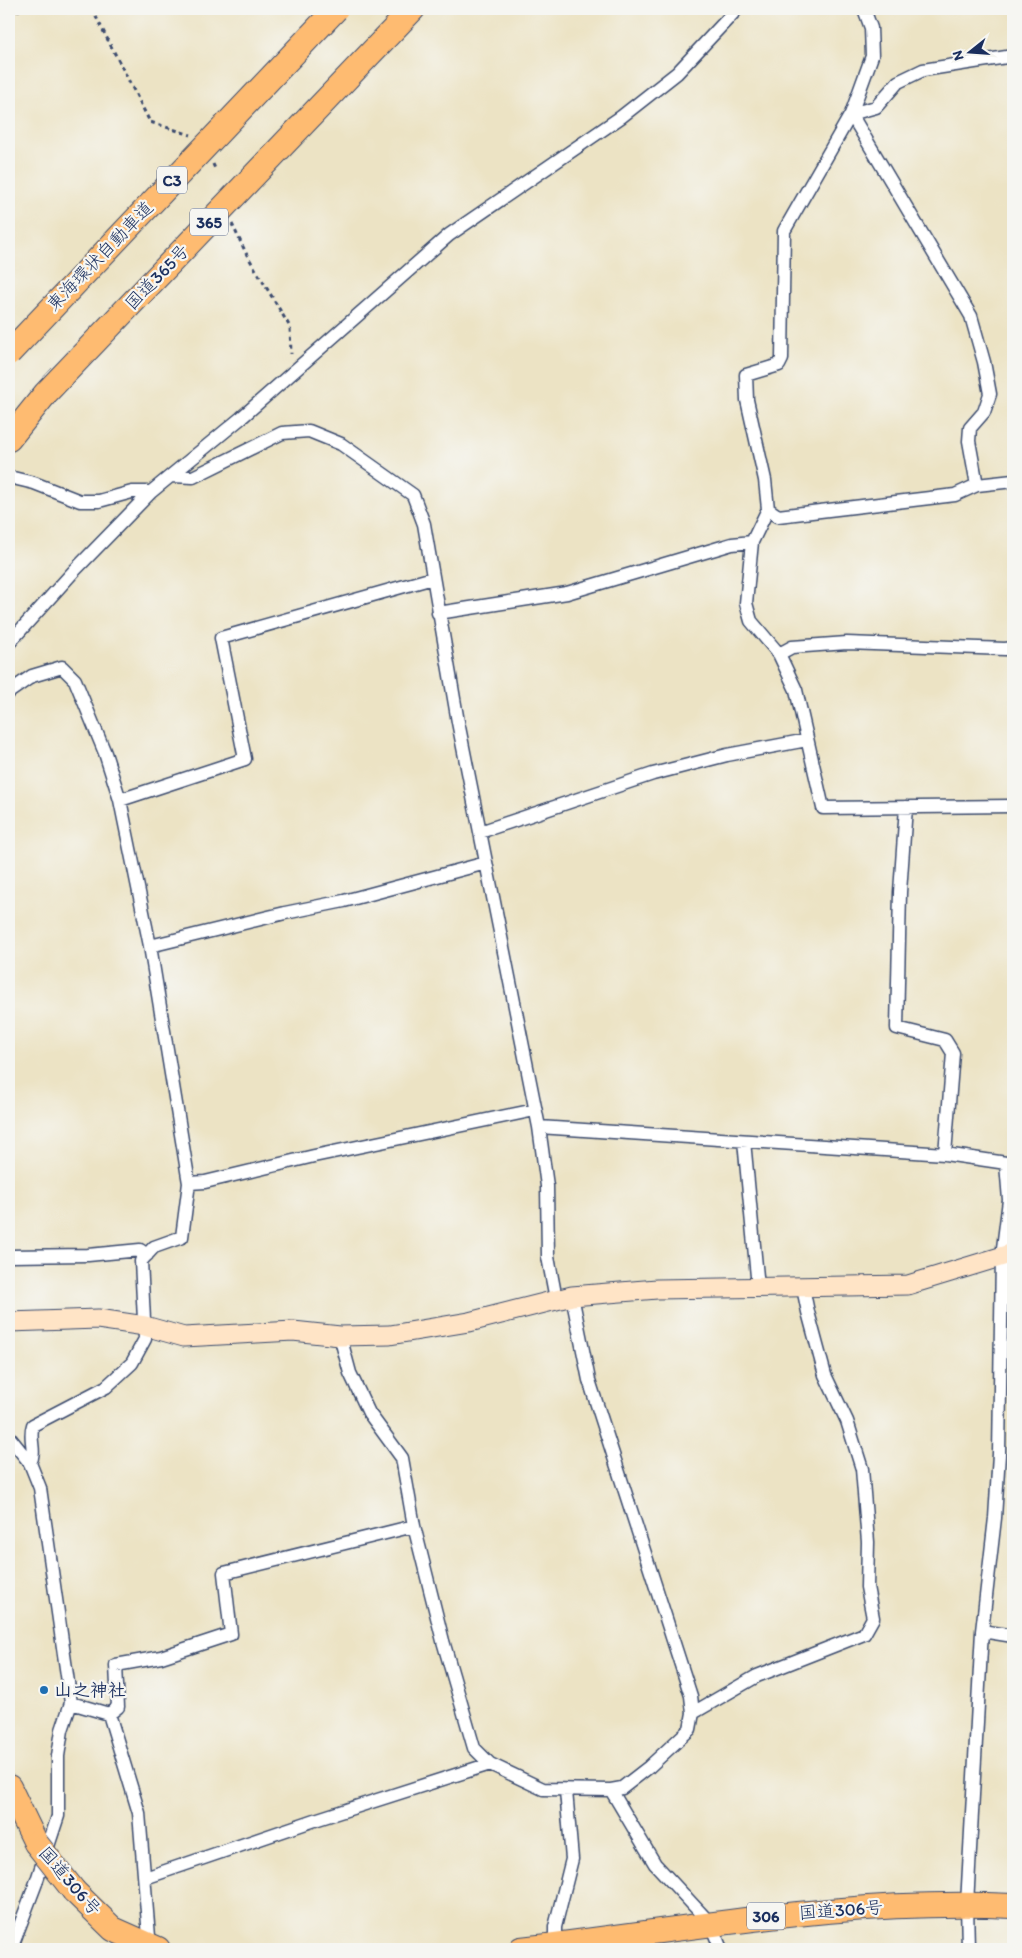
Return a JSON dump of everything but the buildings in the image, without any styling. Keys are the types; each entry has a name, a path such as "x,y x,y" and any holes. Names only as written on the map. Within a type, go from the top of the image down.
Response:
{"highway":[{"name":"東海環状自動車道","path":"9,353 336,9"},
{"name":"国道365号","path":"9,439 46,393 413,9"},
{"name":"国道306号","path":"9,1787 36,1843 74,1891 113,1929 152,1948"},
{"name":"国道306号","path":"522,1949 710,1923 838,1908 967,1904 1013,1906"}],"street":[{"path":"9,643 74,571 151,492 241,418 449,235 621,117 677,73 737,9"},
{"path":"864,9 872,28 872,56 852,114 784,231 782,359 779,365 746,375 747,400 765,480 768,509 752,542 746,602 751,621 779,654 796,690 823,808 1013,806"},
{"path":"852,114 876,107 898,82 923,70 1013,56"},
{"path":"852,114 971,316 984,362 990,394 984,412 970,428 969,441 977,485"},
{"path":"172,476 193,477 282,433 309,431 341,444 413,495 424,524 438,613 539,1126 547,1186 548,1257 564,1297 691,1696 693,1713 690,1729 649,1767 622,1788 566,1791 543,1789 490,1764 474,1748 443,1641 414,1526 402,1458 369,1413 350,1373 340,1336"},
{"path":"9,477 34,483 80,501 99,501 132,492 151,492"},
{"path":"768,509 778,516 955,495 977,485 1013,481"},
{"path":"438,613 567,593 732,544 752,542"},
{"path":"120,800 245,760 221,638 433,578"},
{"path":"779,654 792,647 847,642 1013,648"},
{"path":"9,692 32,676 62,666 75,680 105,753 120,800 150,946 190,1183 182,1237 154,1247 141,1260 145,1339 132,1363 106,1387 32,1425 30,1434 34,1455 30,1463"},
{"path":"480,832 653,774 728,755 807,740"},
{"path":"906,807 900,892 897,1028 945,1040 953,1053 945,1154"},
{"path":"150,946 285,913 344,901 486,863"},
{"path":"190,1183 205,1182 314,1156 535,1110"},
{"path":"539,1126 945,1154 1010,1164 1008,1254 996,1518 982,1631 967,1904 968,1949"},
{"path":"744,1141 758,1287"},
{"path":"9,1256 88,1255 140,1250 147,1255"},
{"path":"9,1322 98,1318 145,1326 184,1337 293,1332 340,1336 390,1336 504,1314 564,1297 657,1289 908,1285 1008,1254"},
{"path":"693,1713 757,1676 864,1634 873,1618 867,1586 868,1542 862,1468 847,1421 825,1375 808,1312 804,1288"},
{"path":"9,1437 30,1463 40,1488 71,1703 62,1730 58,1756 58,1816 36,1883 10,1949"},
{"path":"109,1714 118,1707 116,1665 161,1657 232,1634 224,1573 414,1526"},
{"path":"982,1631 1013,1636"},
{"path":"71,1703 109,1714"},
{"path":"109,1714 139,1813 141,1859 145,1878 152,1948"},
{"path":"145,1878 318,1819 490,1764"},
{"path":"611,1790 655,1864 710,1923 721,1949"},
{"path":"555,1944 555,1927 572,1859 566,1791"}],"path":[{"path":"9,15 21,9"},
{"path":"92,9 150,122 200,138"},
{"path":"209,155 216,171"},
{"path":"232,224 247,256 290,326 292,353 285,360"}],"place":[{"name":"山之神社","path":"44,1690"}]}
